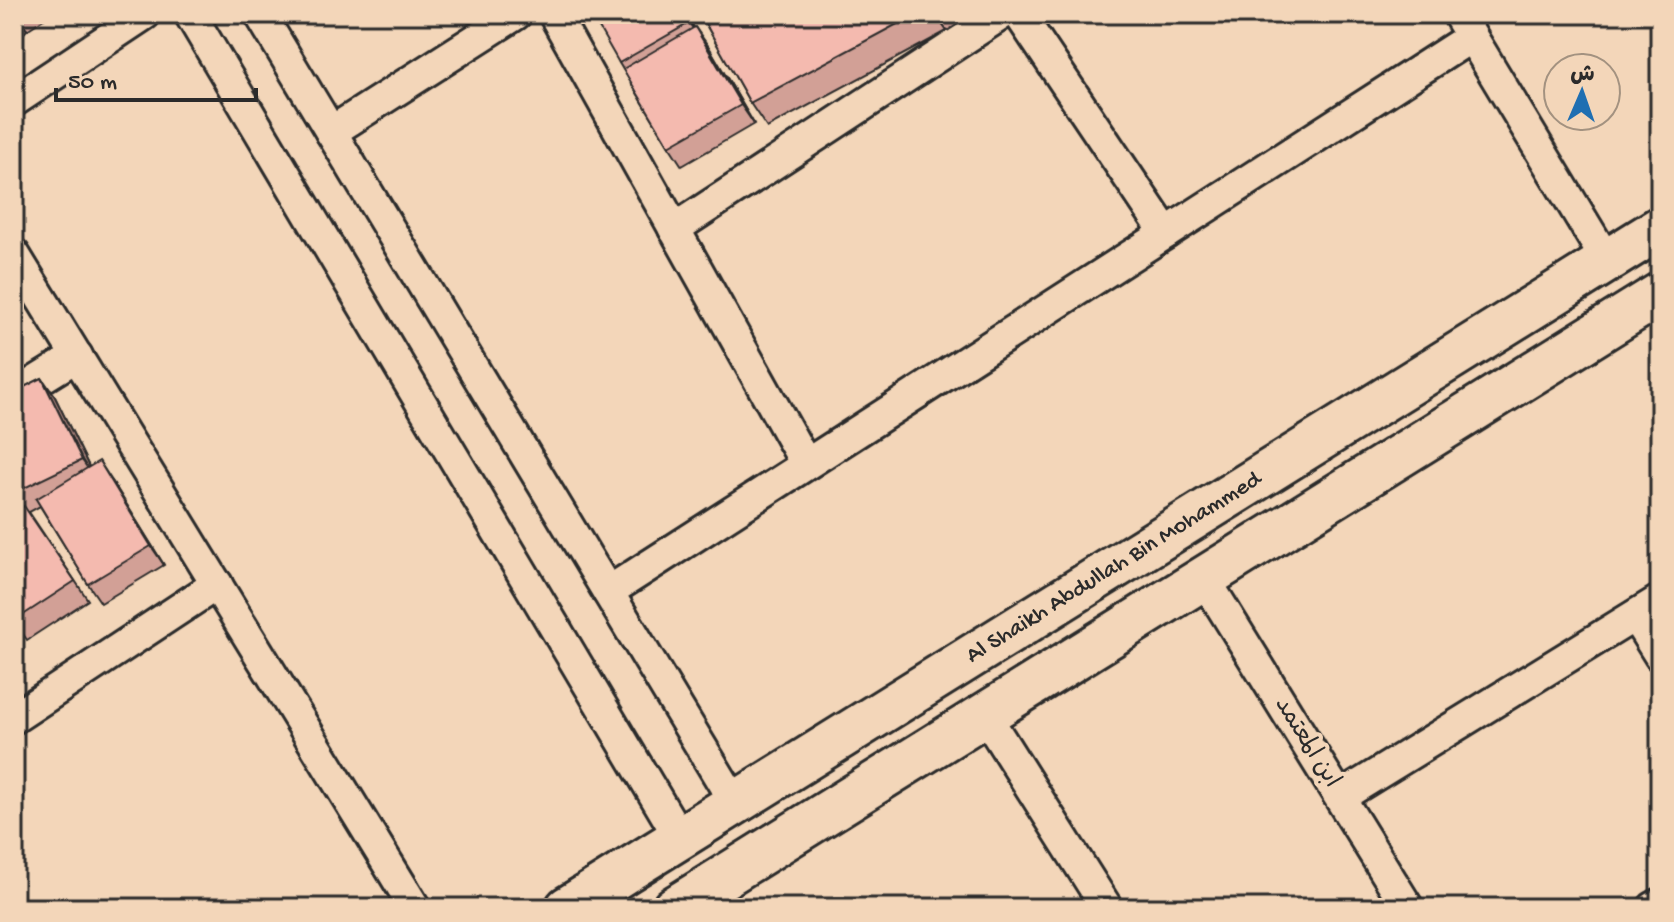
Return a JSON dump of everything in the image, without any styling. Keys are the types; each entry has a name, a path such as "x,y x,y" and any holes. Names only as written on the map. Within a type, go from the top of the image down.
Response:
{"main road":[{"name":"Al Shaikh Abdullah Bin Mohammed","path":"567,908 1660,228"},
{"path":"674,908 1660,294"}],"street":[{"path":"14,101 145,14"},
{"path":"190,14 680,838"},
{"path":"260,14 735,803"},
{"path":"331,132 516,14"},
{"path":"554,14 806,464"},
{"path":"674,229 1002,14"},
{"path":"1019,14 1166,233"},
{"path":"608,592 1166,233 1464,26 1607,261"},
{"path":"14,254 415,908"},
{"path":"14,395 77,356"},
{"name":"ابن المعتمد","path":"1204,578 1408,908"},
{"path":"14,718 217,584"},
{"path":"1340,797 1648,608 1660,656"},
{"path":"985,715 1107,908"},
{"path":"1653,908 1660,904"}],"building":[{"path":"591,14 684,14 689,23 619,63"},
{"path":"700,14 916,14 750,103"},
{"path":"695,27 741,105 669,146 623,69"},
{"path":"42,378 82,460 14,493 14,392"},
{"path":"99,461 151,546 88,584 36,499"},
{"path":"24,506 75,581 14,621 14,513"}]}
